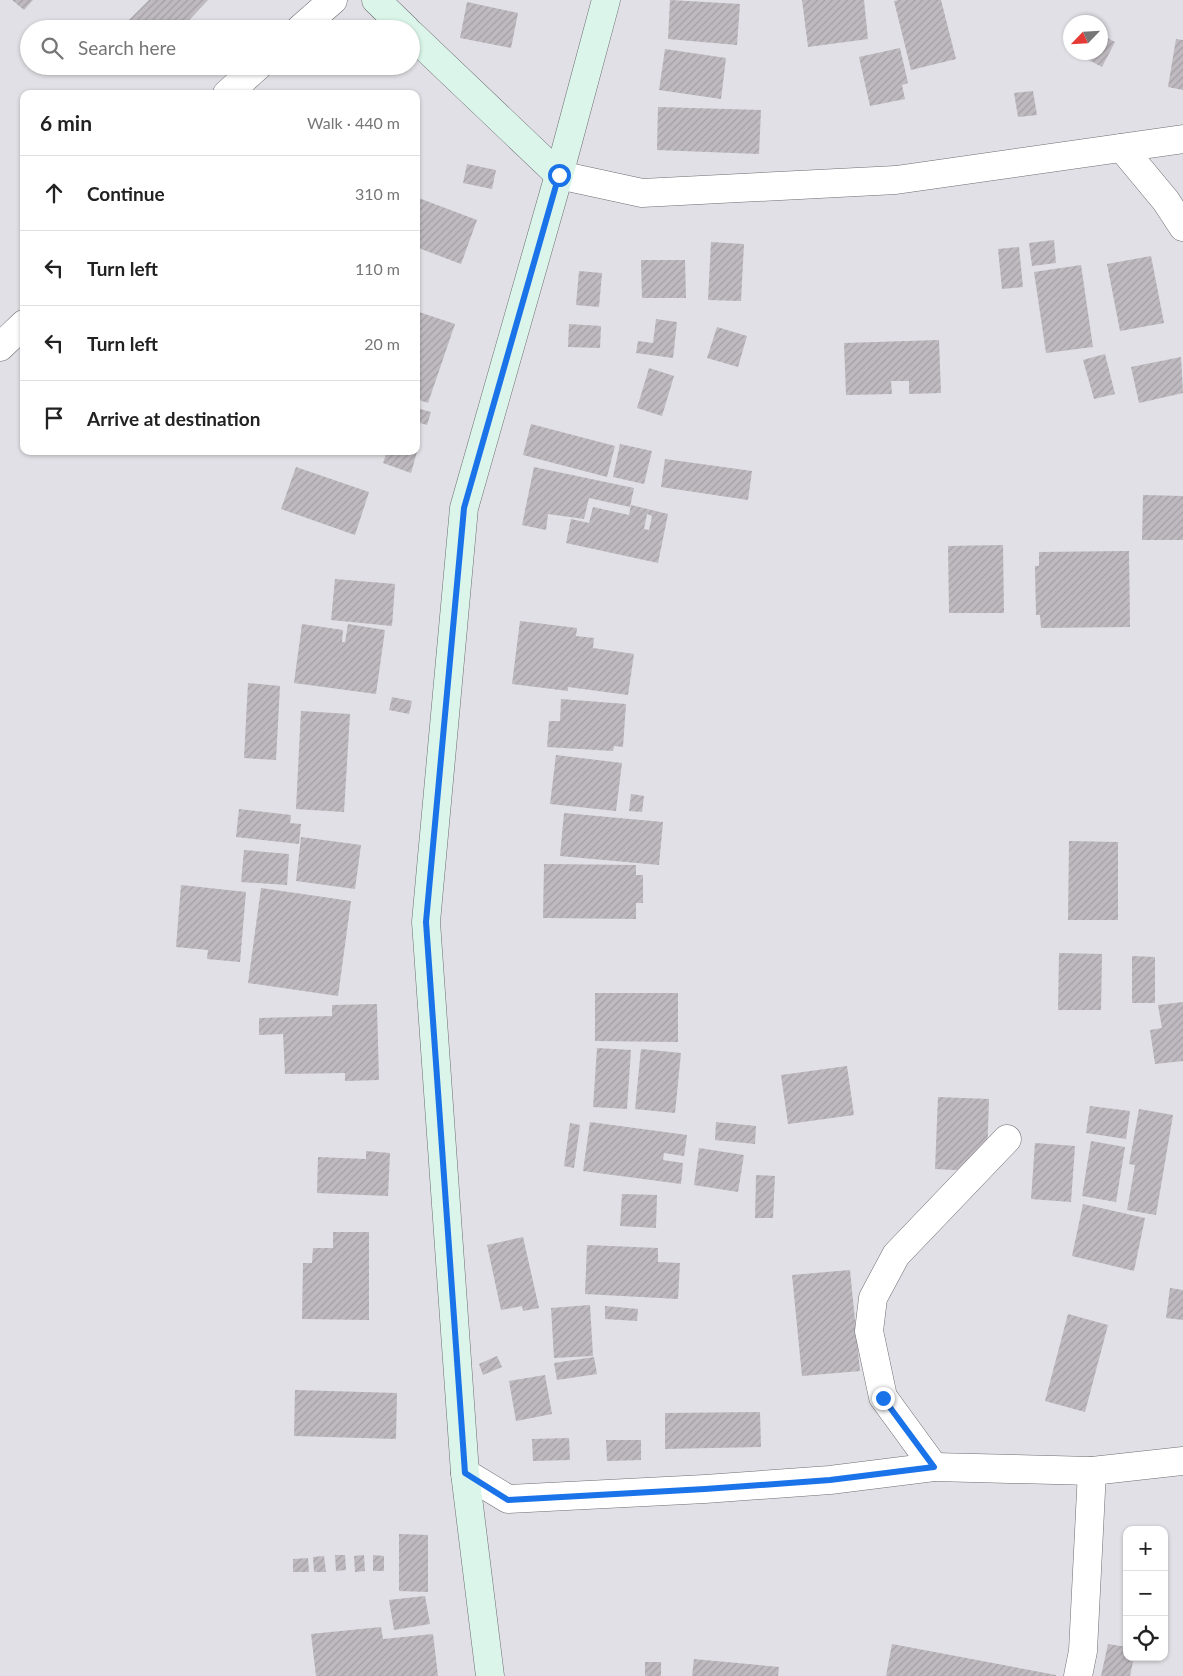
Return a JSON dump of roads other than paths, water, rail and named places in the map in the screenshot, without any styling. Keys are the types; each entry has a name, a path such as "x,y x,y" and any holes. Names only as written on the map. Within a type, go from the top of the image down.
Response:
{"main road":[{"path":"376,0 397,20"},
{"path":"490,1676 465,1473 426,922 464,508 559,175 606,0"},
{"path":"420,43 559,175"}],"street":[{"path":"310,20 333,0"},
{"path":"231,90 248,75"},
{"path":"559,175 642,193 896,180 1183,139"},
{"path":"1122,148 1166,200 1183,227"},
{"path":"0,347 20,328"},
{"path":"934,1467 883,1398 869,1331 873,1298 896,1255 1007,1139"},
{"path":"465,1473 508,1500 811,1482 934,1467 1092,1471 1183,1461"},
{"path":"1078,1676 1084,1651 1092,1471"}]}
